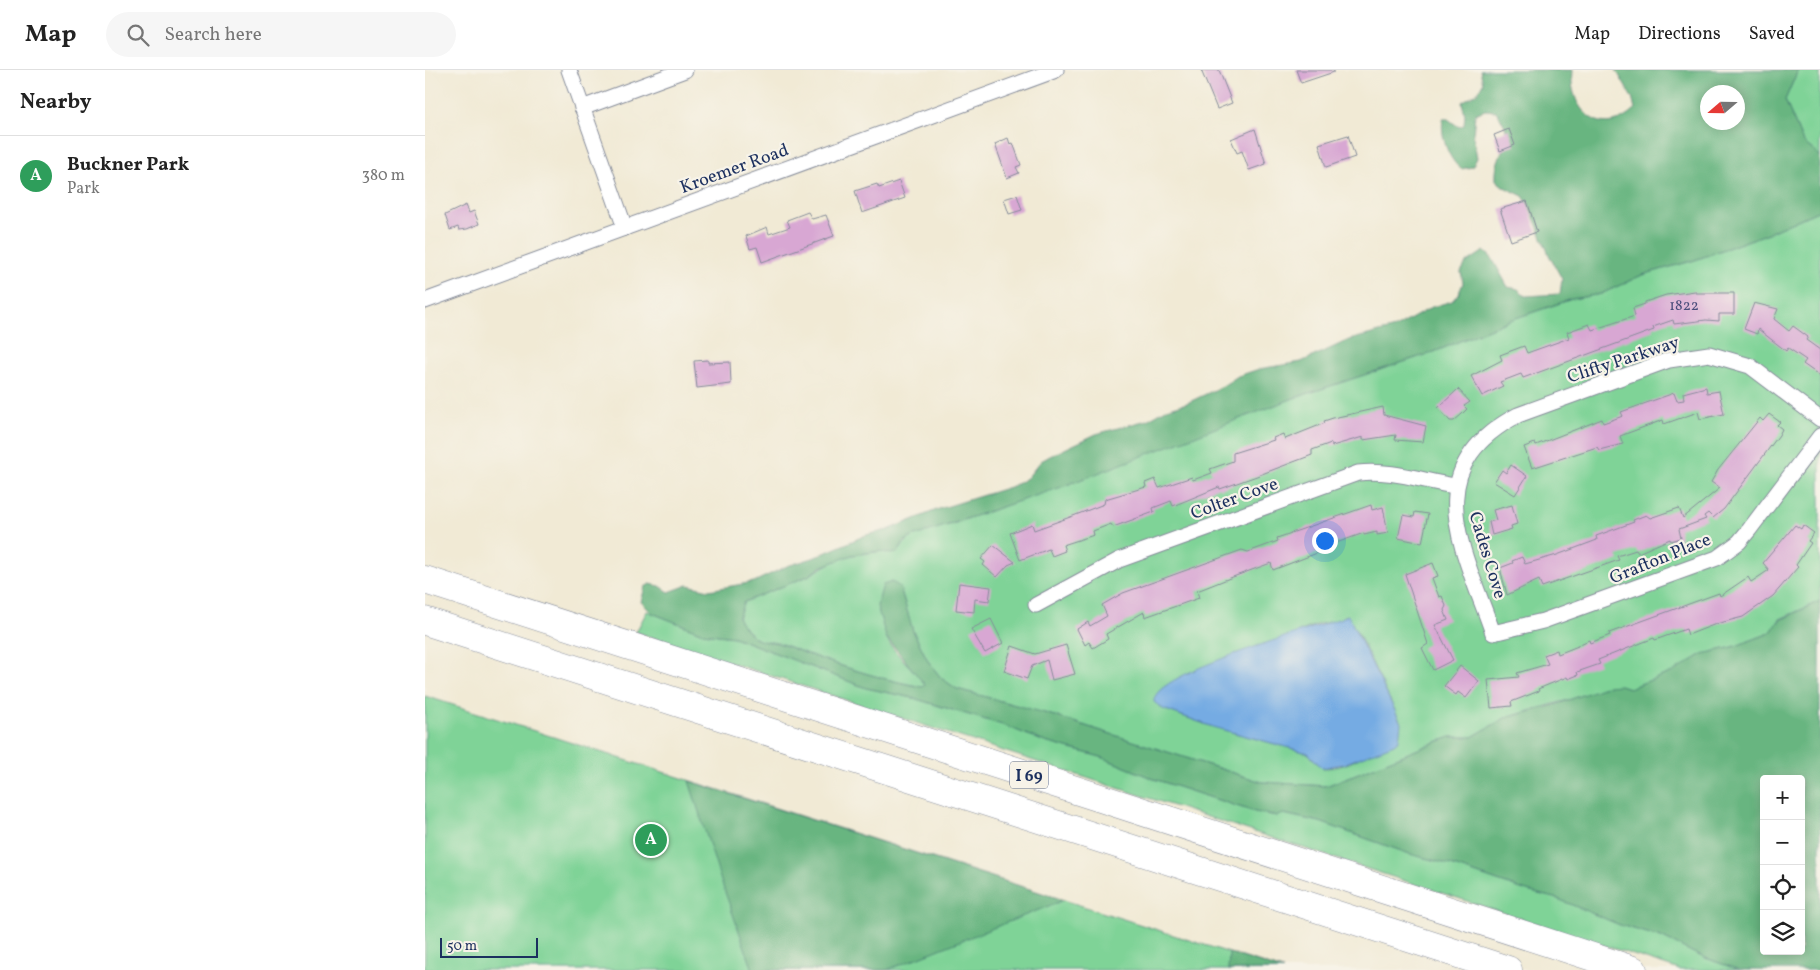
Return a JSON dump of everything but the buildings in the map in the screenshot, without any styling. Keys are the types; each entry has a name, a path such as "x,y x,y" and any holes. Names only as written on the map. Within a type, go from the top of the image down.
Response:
{"highway":[{"name":"I 69","path":"425,580 1633,970"},
{"name":"I 69","path":"425,621 1508,970"}],"street":[{"path":"569,70 625,228"},
{"path":"582,108 685,70"},
{"name":"Kroemer Road","path":"425,301 1056,70"},
{"name":"Clifty Parkway","path":"1455,486 1465,463 1477,446 1503,423 1518,415 1683,357 1709,354 1750,366 1820,419"},
{"name":"Grafton Place","path":"1493,633 1543,622 1717,558 1739,542 1820,436"},
{"name":"Colter Cove","path":"1036,605 1119,560 1358,474 1381,473 1455,486"},
{"name":"Cades Cove","path":"1455,486 1454,508 1457,529 1493,633"}],"green space":[{"path":"1480,70 1572,70 1572,85 1581,109 1590,117 1600,122 1611,122 1623,118 1635,109 1632,98 1616,70 1798,70 1785,100 1803,142 1820,156 1820,210 1766,234 1695,260 1642,275 1601,294 1572,299 1510,320 1434,352 1294,398 1059,488 912,537 904,542 897,553 891,554 880,551 852,555 821,567 808,576 744,602 738,617 749,633 761,641 778,643 851,669 922,687 925,685 886,637 877,606 883,585 892,582 900,587 913,631 928,661 941,678 957,689 1048,714 1262,782 1326,786 1436,742 1451,737 1472,737 1505,718 1555,705 1607,686 1620,685 1629,688 1673,672 1703,654 1733,647 1770,633 1780,620 1820,601 1820,970 1739,970 1700,956 1661,937 1620,925 1558,899 1410,854 1320,822 1284,814 1277,816 1255,812 1154,779 1101,757 1045,742 1006,726 913,698 866,688 734,637 703,633 652,613 641,602 645,587 650,584 660,586 669,592 688,585 709,590 754,582 787,566 813,558 866,535 888,530 939,509 1013,486 1027,478 1041,461 1050,456 1096,434 1147,420 1166,409 1187,403 1221,387 1238,376 1259,369 1301,362 1349,340 1395,328 1432,307 1452,301 1459,293 1463,283 1461,272 1466,263 1484,251 1492,258 1508,287 1518,289 1526,296 1560,294 1562,279 1549,255 1529,205 1523,196 1504,187 1496,180 1496,169 1505,146 1506,131 1496,111 1485,110 1475,114 1473,135 1477,158 1472,167 1461,169 1456,165 1446,146 1442,125 1443,119 1448,119 1459,127 1464,125 1465,115 1462,102 1478,92 1483,83"},
{"path":"1798,70 1820,70 1820,156 1803,142 1785,100"},
{"path":"1820,210 1820,601 1780,619 1770,633 1733,647 1703,654 1674,672 1629,688 1620,685 1505,718 1472,737 1451,737 1436,742 1326,786 1262,782 1048,714 957,689 941,678 928,661 913,631 900,587 885,631 886,637 894,650 925,685 922,687 851,669 779,643 761,641 749,633 738,618 744,602 808,576 836,560 852,555 901,549 910,539 923,532 953,524 1294,398 1434,352 1510,320 1572,299 1601,294 1642,275 1695,260 1766,234","holes":["1346,615 1359,635 1401,723 1375,747 1356,760 1334,767 1322,768 1308,753 1213,727 1163,709 1267,643 1319,624 1340,620"]},
{"path":"647,611 703,633 734,637 866,688 913,698 1006,726 1045,742 1101,757 1154,779 1255,812 1277,816 1283,814 1320,822 1410,854 1558,899 1620,925 1661,937 1700,956 1739,970 1680,970 636,632"},
{"path":"425,696 1283,970 425,970"},
{"path":"689,781 1064,900 887,970 753,970 721,881"},
{"path":"1229,953 1283,970 1228,970"}],"water":[{"path":"1348,615 1401,723 1399,740 1394,744 1344,764 1322,768 1308,753 1213,727 1163,709 1154,702 1160,690 1179,678 1207,665"}],"place":[{"name":"Buckner Park","path":"651,840"}]}
